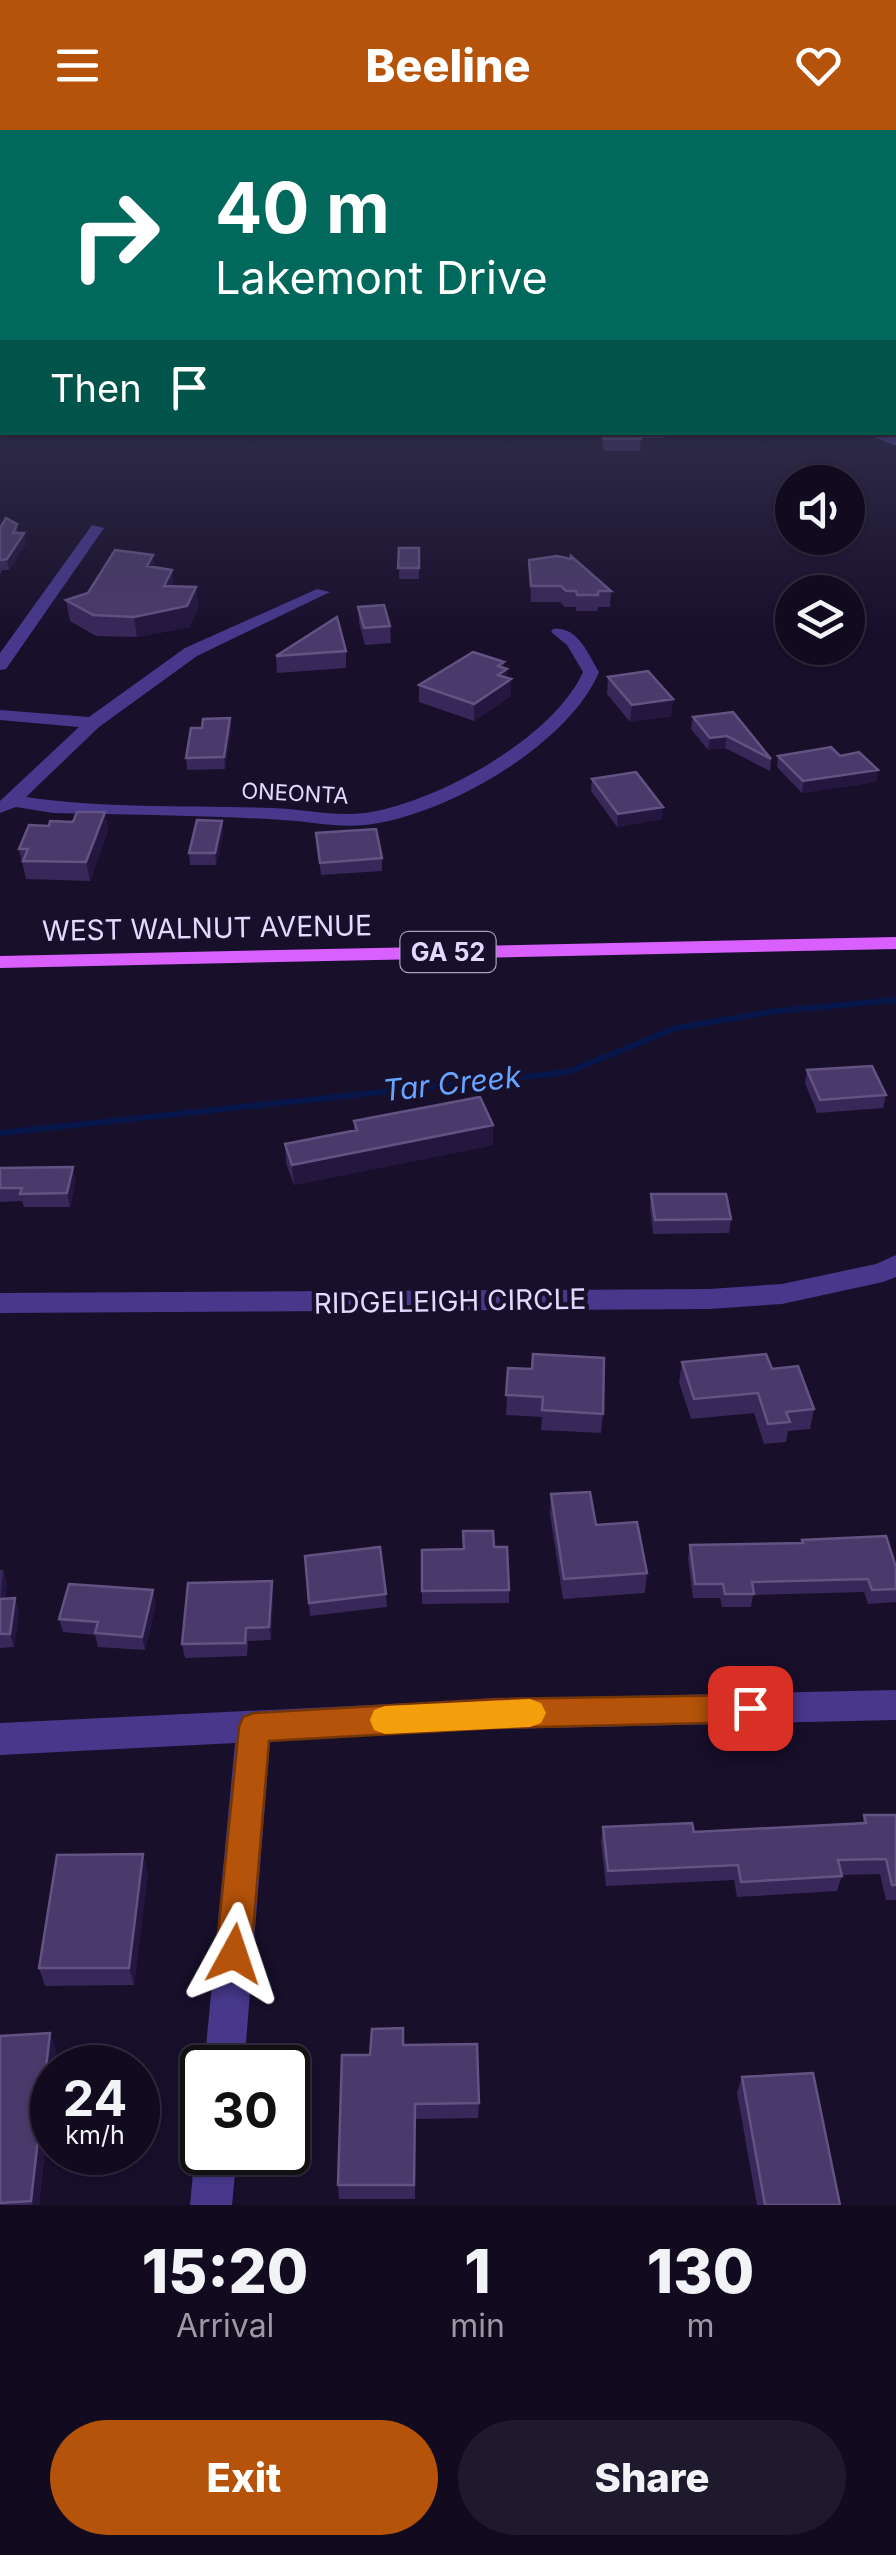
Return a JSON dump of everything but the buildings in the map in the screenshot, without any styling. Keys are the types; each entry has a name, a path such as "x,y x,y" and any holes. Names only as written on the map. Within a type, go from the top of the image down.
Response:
{"main road":[{"name":"WEST WALNUT AVENUE","path":"0,962 896,943"}],"street":[{"path":"0,665 97,528"},
{"path":"6,806 93,724 191,652 322,592"},
{"name":"ONEONTA","path":"6,806 285,814 329,820 400,812 491,773 532,742 584,688 591,672 586,659 559,632"},
{"path":"0,715 93,724"},
{"name":"RIDGELEIGH CIRCLE","path":"0,1303 709,1299 782,1294 883,1272 896,1264"},
{"path":"0,1738 496,1714 896,1706"},
{"path":"226,2045 254,1727"},
{"path":"211,2205 214,2175"}],"waterway":[{"name":"Tar Creek","path":"0,1133 568,1072 676,1028 776,1011 896,1000"}],"slow traffic":[{"path":"385,1720 530,1713"}],"route":[{"path":"234,1954 254,1727 496,1714 750,1708"}]}
